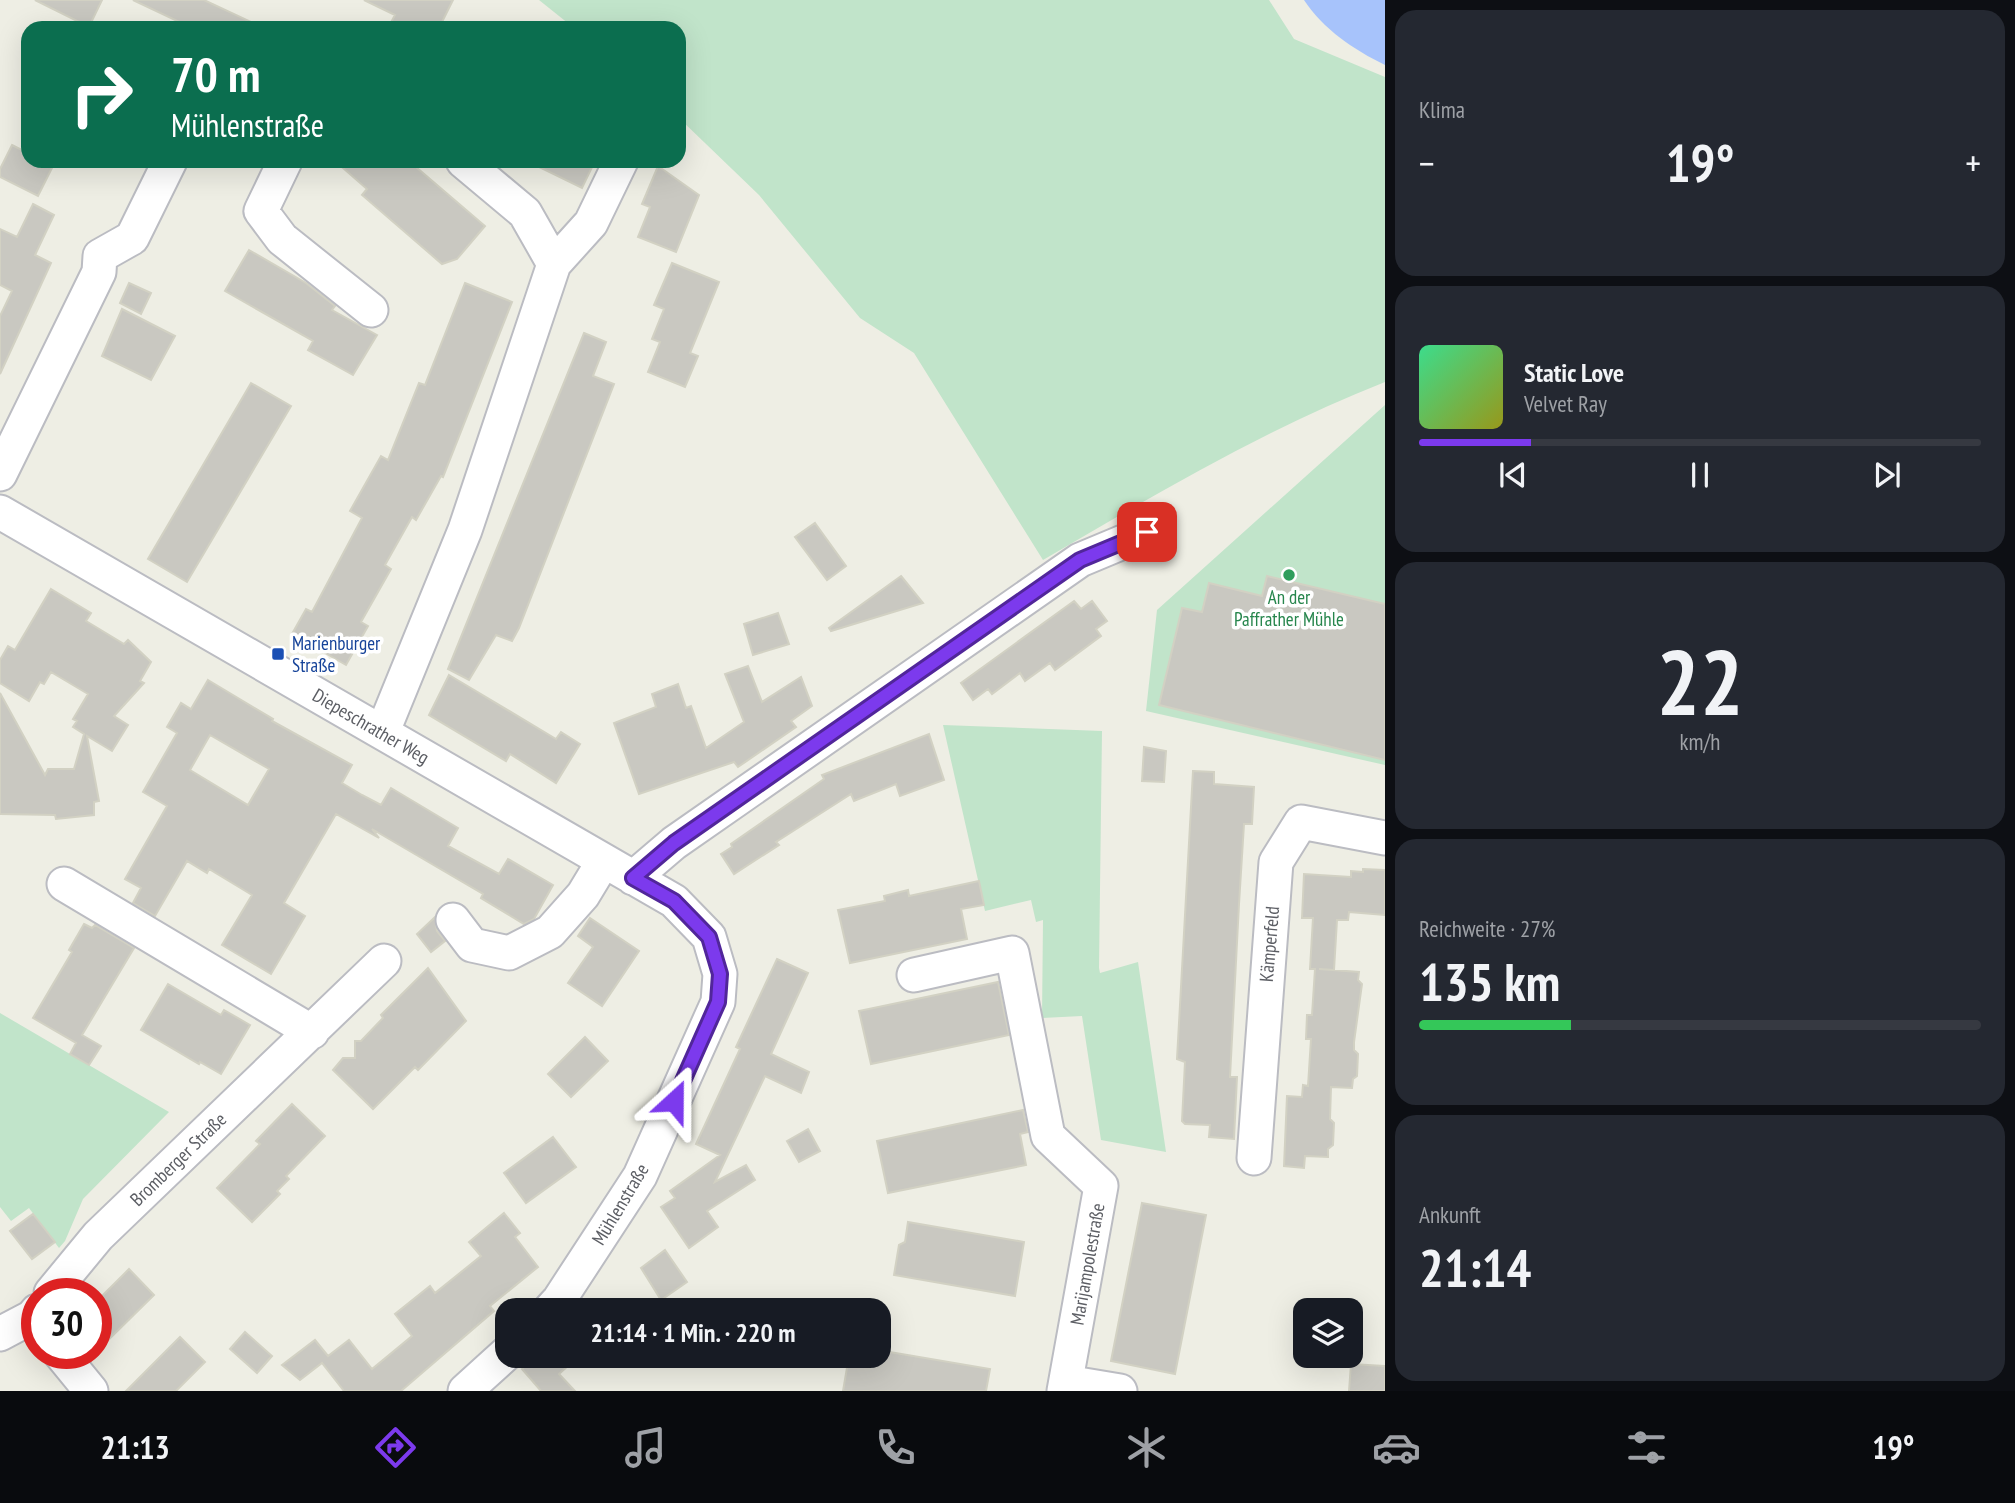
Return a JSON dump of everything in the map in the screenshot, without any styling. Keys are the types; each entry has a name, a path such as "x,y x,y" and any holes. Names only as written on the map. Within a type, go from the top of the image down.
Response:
{"street":[{"path":"0,474 99,272 100,256 132,239 167,168"},
{"path":"282,168 261,211 282,239 371,310"},
{"path":"471,168 525,213 554,264"},
{"path":"383,731 465,530 554,264 591,223 618,168"},
{"name":"Diepeschrather Weg","path":"0,512 200,629 383,731 633,878"},
{"path":"633,878 674,843 1080,560 1147,532"},
{"name":"Kämperfeld","path":"1254,1158 1276,862 1301,822 1385,838"},
{"path":"453,920 472,945 509,953 550,932 583,895 603,862"},
{"name":"Mühlenstraße","path":"560,1298 640,1176 718,1002 720,974 709,937 674,901 633,878"},
{"path":"64,884 312,1031"},
{"name":"Marijampolestraße","path":"914,975 1012,953 1048,1136 1101,1186 1065,1386"},
{"name":"Bromberger Straße","path":"65,1278 98,1236 384,961"},
{"path":"0,1334 21,1322"},
{"path":"482,1386 496,1368"},
{"path":"73,1369 91,1391"},
{"path":"1065,1386 1120,1391"}],"green space":[{"path":"539,0 1269,0 1294,39 1385,77 1385,382 1340,400 1253,442 1043,560 914,353 860,318 759,195 686,125 686,21 565,21"},
{"name":"An der Paffrather Mühle","path":"1385,405 1385,765 1146,711 1157,610"},
{"path":"943,725 1102,731 1099,968 1100,973 1138,962 1166,1152 1101,1140 1082,1016 1042,1018 1043,920 1036,922 1031,900 985,911"},
{"path":"0,1013 169,1112 83,1199 65,1241 59,1248 29,1208 11,1221 0,1207"}],"water":[{"path":"1304,0 1385,0 1385,65 1340,38 1320,20"}],"building":[{"path":"35,0 102,0 92,21 77,21"},
{"path":"133,0 204,0 249,21 177,21"},
{"path":"364,0 453,0 442,21 392,21 395,15"},
{"path":"12,145 21,150 21,168 52,168 38,196 0,177 0,169"},
{"path":"343,168 417,168 485,226 457,259 442,264 362,195 367,189"},
{"path":"541,168 592,168 582,188"},
{"path":"657,168 699,195 676,252 638,237 650,207 642,204"},
{"path":"33,204 54,215 35,255 51,263 0,374 0,316 12,291 0,285 0,229 17,237"},
{"path":"249,250 306,283 335,306 332,310 377,335 353,375 308,350 313,341 225,291"},
{"path":"672,263 719,282 690,353 698,356 685,387 648,372 660,342 652,339 664,309 654,305"},
{"path":"129,283 151,293 141,314 120,303"},
{"path":"465,283 512,302 443,477 441,476 416,520 412,517 385,565 391,569 361,622 368,626 346,665 292,634 306,609 312,612 362,518 350,511 381,456 388,460 419,383 425,385"},
{"path":"122,309 175,336 151,380 102,356"},
{"path":"584,333 606,342 593,376 614,384 519,628 512,641 496,635 469,680 448,669"},
{"path":"251,383 291,406 187,582 148,559"},
{"path":"815,523 846,566 827,580 795,537"},
{"path":"901,576 923,603 831,631 829,628"},
{"path":"1267,576 1385,604 1385,760 1159,705 1182,608 1202,612 1209,583 1262,596"},
{"path":"51,589 91,613 86,621 124,644 128,640 151,662 140,681 144,683 114,716 128,725 112,751 87,736 99,801 94,802 94,815 56,819 55,815 0,814 0,693 45,775 48,769 74,769 84,734 73,727 77,721 73,719 88,694 51,672 44,684 40,682 29,701 0,683 0,660 8,646 15,650"},
{"path":"1074,601 1081,609 1092,601 1107,621 1096,629 1101,636 1055,670 1050,663 1025,681 1020,673 992,694 988,689 973,700 961,683"},
{"path":"778,613 789,644 753,655 744,624"},
{"path":"748,666 762,702 801,677 812,706 791,721 796,727 738,767 734,762 639,794 614,723 656,707 652,694 678,684 686,708 691,706 706,748 744,722 725,674"},
{"path":"449,675 556,739 561,732 580,744 556,783 510,754 506,761 429,715"},
{"path":"208,680 273,719 272,721 352,765 342,783 362,795 381,805 391,788 458,828 448,846 499,874 508,859 553,885 534,919 524,924 481,898 483,894 372,829 379,838 336,814 284,903 305,916 271,974 222,945 252,895 209,869 207,873 187,861 155,916 133,903 141,888 125,879 167,806 143,792 177,733 167,727 181,703 191,709","holes":["210,735 269,769 248,805 190,770"]},
{"path":"929,734 944,780 900,796 896,784 854,801 851,794 776,842 779,845 734,874 721,854 732,847 731,844 824,779 822,775"},
{"path":"1144,747 1166,751 1164,782 1142,781"},
{"path":"1193,771 1214,772 1214,784 1254,787 1252,824 1244,824 1239,904 1230,1077 1237,1077 1234,1139 1209,1137 1210,1125 1185,1124 1182,1121 1185,1062 1177,1059"},
{"path":"1363,869 1385,870 1385,915 1349,912 1348,920 1337,920 1334,970 1319,969 1359,972 1358,980 1362,984 1354,1042 1354,1050 1358,1054 1357,1076 1353,1079 1352,1088 1331,1087 1330,1119 1334,1123 1333,1145 1328,1149 1328,1157 1305,1156 1304,1168 1284,1166 1287,1096 1302,1097 1303,1085 1308,1086 1311,1039 1306,1039 1307,1015 1312,1015 1315,969 1310,969 1313,918 1302,918 1304,874 1351,877 1351,871 1363,872"},
{"path":"979,881 984,905 961,909 967,939 850,963 838,910 885,901 884,896 908,890 909,896"},
{"path":"435,917 437,931 445,941 431,952 417,934"},
{"path":"590,918 639,951 602,1006 568,983 593,947 578,936"},
{"path":"84,924 92,928 95,925 134,948 82,1035 101,1046 89,1065 70,1054 76,1043 33,1018 72,952 69,950"},
{"path":"777,959 808,973 771,1054 809,1072 801,1093 765,1076 715,1182 746,1165 755,1180 707,1211 718,1227 689,1248 661,1207 675,1198 670,1191 720,1155 696,1144 740,1049 736,1047"},
{"path":"428,968 466,1021 418,1070 415,1067 373,1109 333,1070 343,1058 355,1058 355,1041 361,1041 383,1018 381,1015"},
{"path":"998,982 1009,1035 871,1064 859,1011"},
{"path":"168,984 221,1015 224,1010 250,1025 221,1074 141,1030"},
{"path":"585,1037 608,1061 571,1097 548,1074"},
{"path":"292,1104 325,1136 286,1176 289,1179 277,1191 280,1194 252,1222 217,1188 260,1144 256,1141"},
{"path":"1023,1110 1028,1132 1020,1134 1026,1165 888,1193 877,1141"},
{"path":"808,1129 820,1151 799,1162 787,1141"},
{"path":"553,1137 576,1167 526,1203 504,1173"},
{"path":"1142,1203 1206,1215 1175,1374 1111,1361"},
{"path":"504,1213 520,1233 515,1237 538,1267 500,1298 495,1298 490,1306 494,1311 401,1391 344,1391 322,1363 300,1380 282,1365 315,1340 328,1356 349,1340 372,1369 412,1336 395,1314 430,1286 435,1293 481,1256 469,1242"},
{"path":"33,1214 55,1242 32,1259 10,1231"},
{"path":"908,1222 1024,1242 1015,1296 894,1275 899,1245 905,1242"},
{"path":"665,1250 687,1282 660,1298 641,1268"},
{"path":"129,1269 154,1295 112,1336 112,1286"},
{"path":"245,1332 272,1356 257,1373 230,1349"},
{"path":"180,1337 205,1362 176,1391 126,1391"},
{"path":"891,1352 990,1369 986,1391 843,1391 847,1368 891,1368"},
{"path":"1363,1365 1385,1366 1385,1391 1349,1391 1351,1368 1363,1368"},
{"path":"566,1368 559,1374 575,1391 541,1391 522,1369"}],"place":[{"name":"An der Paffrather Mühle","path":"1289,575"},
{"name":"Marienburger Straße","path":"278,654"}],"route":[{"path":"674,1101 718,1002 720,974 709,937 674,901 633,878 674,843 1080,560 1147,532"}]}
